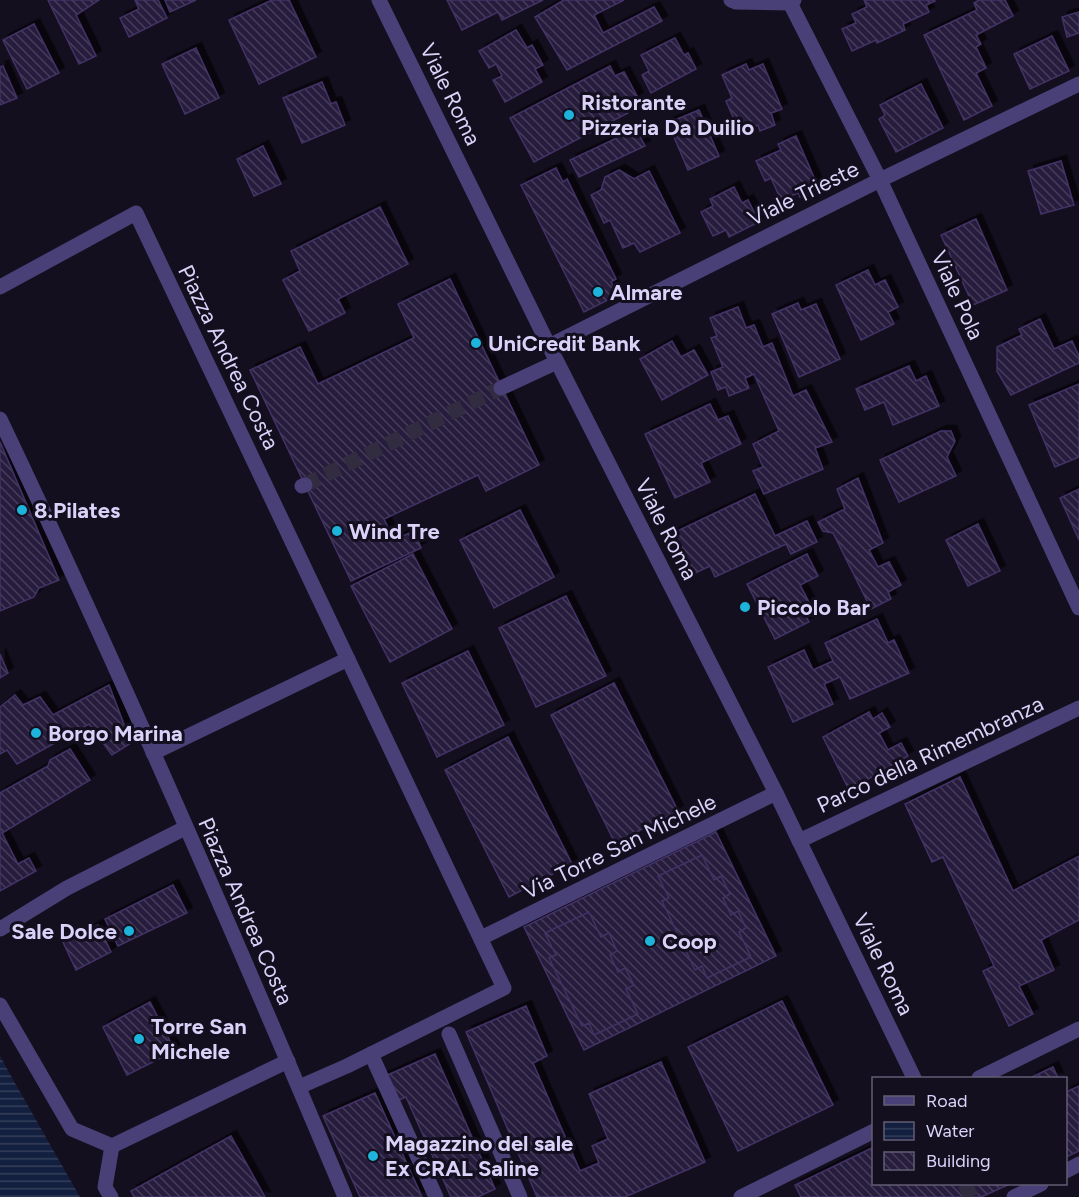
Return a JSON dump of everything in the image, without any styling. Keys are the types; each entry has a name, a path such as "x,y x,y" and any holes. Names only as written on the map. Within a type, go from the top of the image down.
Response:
{"street":[{"name":"Viale Roma","path":"379,0 557,362 800,841 914,1077"},
{"path":"731,0 736,2 792,2"},
{"name":"Viale Pola","path":"792,2 880,180 1079,608"},
{"name":"Viale Trieste","path":"549,346 880,180 1079,84"},
{"name":"Piazza Andrea Costa","path":"0,287 136,213 504,987 371,1054"},
{"path":"501,388 557,362"},
{"name":"Piazza Andrea Costa","path":"0,419 70,566 153,753 345,1197"},
{"path":"153,753 348,659"},
{"name":"Parco della Rimembranza","path":"800,841 1079,708"},
{"name":"Via Torre San Michele","path":"481,938 776,793"},
{"path":"0,929 67,888 185,828"},
{"path":"0,1005 72,1129 112,1146 288,1061"},
{"path":"981,1077 1079,1029"},
{"path":"449,1034 520,1197"},
{"path":"299,1087 371,1054 436,1197"},
{"path":"741,1197 872,1132"},
{"path":"111,1197 105,1187 112,1146"},
{"path":"1014,1197 1039,1185"}],"water":[{"path":"0,1056 11,1076 80,1197 0,1197"}],"building":[{"path":"48,0 99,0 76,15 96,56 79,64"},
{"path":"135,0 158,0 167,18 129,37 120,18 139,9"},
{"path":"165,0 196,0 170,12"},
{"path":"272,0 289,0 316,57 259,84 229,20"},
{"path":"447,0 543,0 502,20 498,12 462,30"},
{"path":"564,0 624,0 594,15 603,33 654,7 662,21 567,70 535,17"},
{"path":"864,0 935,1 926,5 929,12 903,24 905,30 852,51 842,29 856,23 852,14 867,7"},
{"path":"979,0 1005,0 1013,16 976,35 981,44 976,47 986,68 976,73 992,106 964,120 924,35 977,10 974,3"},
{"path":"1079,12 1079,33 1067,37 1062,17"},
{"path":"34,24 59,73 27,89 3,40"},
{"path":"516,30 527,48 532,45 543,65 535,69 542,82 505,102 493,80 502,76 496,64 489,68 479,51"},
{"path":"1052,36 1069,71 1030,89 1014,54"},
{"path":"675,38 684,55 688,53 696,69 651,93 642,75 649,71 641,55"},
{"path":"196,48 219,98 185,114 162,64"},
{"path":"746,64 749,70 763,64 782,109 771,113 775,125 760,131 758,125 740,133 726,101 732,98 722,75"},
{"path":"3,66 17,98 0,105 0,67"},
{"name":"Ristorante Pizzeria Da Duilio","path":"610,66 615,76 624,72 638,98 624,105 628,113 534,162 510,118"},
{"path":"322,82 331,104 336,102 345,125 302,143 283,98"},
{"path":"921,84 943,128 896,152 879,119 885,115 880,105"},
{"path":"699,110 719,156 688,170 668,123"},
{"path":"636,129 645,146 579,177 570,160"},
{"path":"796,136 819,189 800,197 798,193 781,200 771,178 765,181 756,161 781,150 778,144"},
{"path":"263,146 281,184 254,196 237,159"},
{"path":"1061,161 1074,205 1041,214 1028,171"},
{"path":"556,168 563,182 567,179 616,279 611,282 618,295 584,312 521,185"},
{"path":"619,170 634,179 649,171 680,233 640,252 634,243 623,248 610,220 604,223 591,195 601,190 605,177"},
{"path":"734,187 742,203 748,200 759,222 729,237 726,230 713,236 701,212 713,206 710,199"},
{"path":"380,207 408,264 338,299 345,313 309,331 283,280 300,271 291,251"},
{"path":"976,219 1007,290 973,305 941,235"},
{"path":"868,270 875,285 885,280 898,307 888,312 894,324 861,340 836,285"},
{"path":"450,279 539,465 486,491 478,475 384,519 394,540 414,531 421,548 351,581 250,370 300,347 318,384 414,338 398,304"},
{"path":"798,303 801,310 816,304 840,359 799,377 772,314"},
{"path":"738,307 746,328 754,325 763,347 772,343 793,396 806,390 832,442 815,448 823,469 764,494 753,471 763,467 753,444 779,431 754,374 745,378 749,388 729,396 726,387 718,390 711,372 723,367 711,338 717,336 710,318"},
{"path":"1040,319 1054,349 1072,341 1079,356 1079,363 1011,395 997,371 997,347 1022,335 1019,329"},
{"path":"672,341 681,357 694,350 708,375 662,400 640,359"},
{"path":"909,366 916,381 926,376 939,406 893,425 884,402 865,410 856,389"},
{"path":"1079,384 1079,457 1055,467 1029,405"},
{"path":"710,404 718,420 728,416 741,444 701,463 710,482 675,498 645,434"},
{"path":"941,431 951,431 955,441 947,457 956,476 899,502 880,460"},
{"path":"0,442 59,580 39,588 34,597 0,611"},
{"path":"858,478 883,543 869,550 878,567 889,562 901,585 888,592 891,599 871,609 833,533 823,531 818,522 845,509 837,489"},
{"path":"1079,489 1079,540 1060,498"},
{"path":"755,494 775,536 807,521 817,542 791,554 786,544 715,577 710,566 691,575 671,534"},
{"path":"520,510 554,577 494,608 460,540"},
{"path":"978,524 1000,571 968,586 946,540"},
{"path":"413,554 452,629 390,662 351,586"},
{"path":"807,554 818,576 800,585 811,606 803,610 809,622 775,639 747,584"},
{"path":"566,596 606,676 536,707 499,628"},
{"path":"877,619 888,643 894,640 909,673 850,699 840,677 824,684 833,704 793,722 768,667 804,650 813,670 833,661 825,643"},
{"path":"468,651 504,725 437,757 402,683"},
{"name":"Borgo Marina","path":"0,654 8,673 0,678"},
{"path":"614,683 678,811 615,843 551,715"},
{"name":"Borgo Marina","path":"109,685 131,743 112,755 89,724 17,764 7,750 0,754 0,707 15,695 23,705 40,697 53,715"},
{"path":"869,712 873,719 882,713 890,727 879,733 888,750 901,743 908,756 849,790 823,737"},
{"path":"508,737 572,864 509,897 445,770"},
{"name":"Borgo Marina","path":"70,749 90,780 2,833 18,864 29,858 36,871 0,891 0,793 48,766 50,760"},
{"path":"960,777 1013,891 1079,856 1079,920 1041,940 1054,970 1019,986 1033,1014 1009,1026 983,971 994,966 943,857 932,862 905,804"},
{"name":"Coop","path":"716,832 776,956 584,1050 524,927"},
{"path":"702,855 714,880 721,876 730,894 723,898 731,915 738,911 746,928 739,932 751,957 707,978 702,966 695,970 662,901 669,898 658,876"},
{"path":"173,885 187,913 118,946 105,919"},
{"path":"589,912 601,937 609,933 617,951 610,955 618,972 625,968 634,985 626,989 638,1014 594,1035 589,1023 582,1026 549,958 556,955 545,933"},
{"path":"98,925 111,952 76,970 63,942"},
{"path":"782,1001 833,1105 738,1151 688,1047"},
{"name":"Torre San Michele","path":"150,1002 175,1051 127,1075 103,1027"},
{"path":"526,1006 547,1056 533,1063 580,1171 599,1163 592,1146 608,1139 589,1094 661,1062 705,1162 625,1197 537,1197 466,1032"},
{"path":"435,1054 495,1189 478,1197 451,1197 406,1097 392,1103 381,1078"},
{"path":"1053,1067 1058,1077 1032,1077"},
{"path":"1079,1086 1079,1151 1067,1157 1067,1092"},
{"name":"Magazzino del sale Ex CRAL Saline","path":"375,1093 422,1197 360,1197 323,1116"},
{"path":"231,1136 265,1197 134,1197 131,1191"},
{"path":"872,1148 872,1185 1008,1185 981,1197 801,1197 795,1185"}],"tunnel":[{"path":"305,485 501,388"},
{"path":"965,1185 971,1197"}],"place":[{"name":"Ristorante Pizzeria Da Duilio","path":"569,115"},
{"name":"Almare","path":"598,292"},
{"name":"UniCredit Bank","path":"476,343"},
{"name":"8.Pilates","path":"22,510"},
{"name":"Wind Tre","path":"337,531"},
{"name":"Piccolo Bar","path":"745,607"},
{"name":"Borgo Marina","path":"36,733"},
{"name":"Sale Dolce","path":"129,931"},
{"name":"Coop","path":"650,941"},
{"name":"Torre San Michele","path":"139,1039"},
{"name":"Magazzino del sale Ex CRAL Saline","path":"373,1156"}]}
